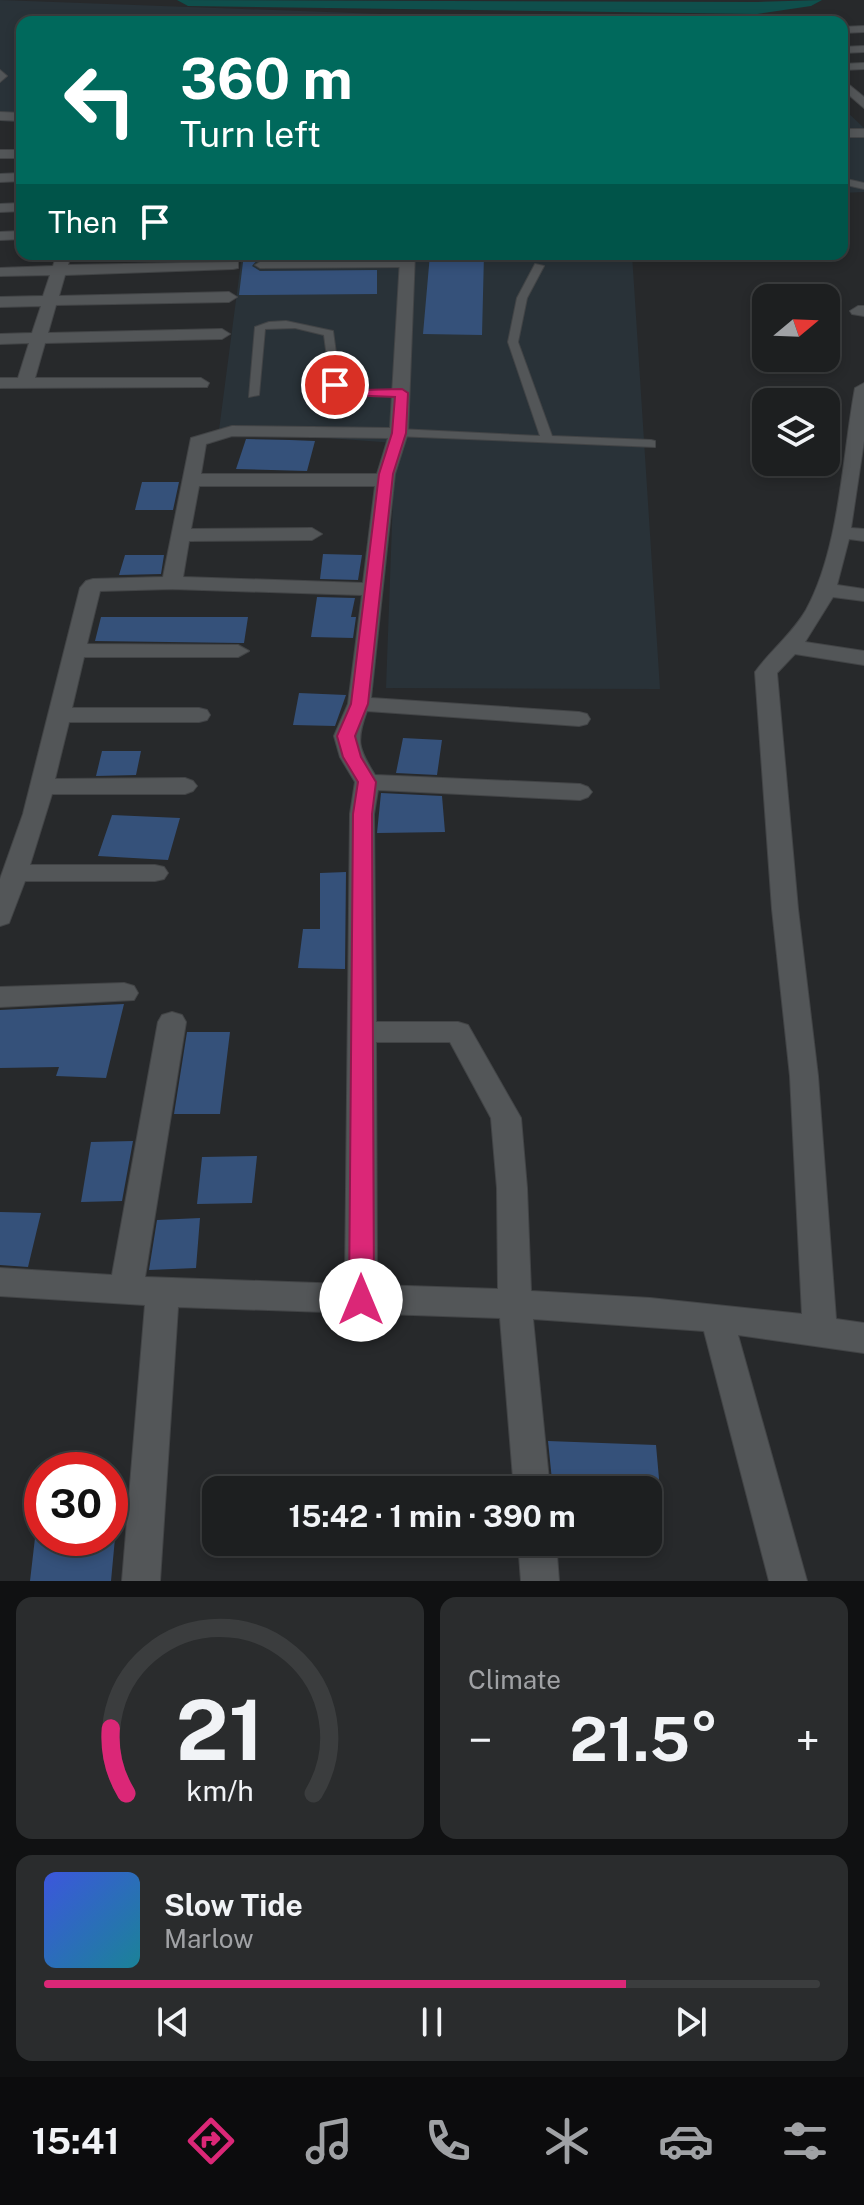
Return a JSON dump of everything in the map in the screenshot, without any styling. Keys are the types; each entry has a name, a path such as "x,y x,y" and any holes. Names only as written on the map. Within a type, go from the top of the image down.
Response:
{"street":[{"path":"848,89 864,104"},
{"path":"25,383 62,260"},
{"path":"361,1300 362,814 367,782 352,757 346,736 359,704 386,480 399,433 408,260"},
{"path":"0,272 233,265"},
{"path":"0,302 229,297"},
{"path":"0,339 222,334"},
{"path":"0,383 201,383"},
{"path":"820,1331 804,1076 785,909 766,672 792,647 825,590 852,534 864,388"},
{"path":"172,583 197,442 221,432 399,433"},
{"path":"191,480 386,480"},
{"path":"181,535 312,534"},
{"path":"0,917 41,787 93,585 172,583 372,589"},
{"path":"825,590 864,595"},
{"path":"792,647 864,658"},
{"path":"74,650 238,651"},
{"path":"359,704 579,719"},
{"path":"58,715 199,715"},
{"path":"367,782 580,792"},
{"path":"41,787 185,786"},
{"path":"15,873 155,873"},
{"path":"0,997 124,993"},
{"path":"126,1289 172,1022"},
{"path":"362,1032 458,1032 506,1118 512,1188 515,1304 531,1476"},
{"path":"0,1282 361,1300 576,1306 717,1319 864,1338"},
{"path":"141,1581 163,1291"},
{"path":"717,1319 788,1581"},
{"path":"538,1556 540,1581"}],"lane":[{"path":"0,72 3,76 0,80"},
{"path":"260,265 366,260"},
{"path":"539,266 522,298 513,342 547,440"},
{"path":"253,395 260,327 277,323 307,324 329,333 335,385 347,391 402,393"},
{"path":"399,433 651,444"}],"shaded area":[{"path":"0,0 382,16 16,16 16,122 0,121"},
{"path":"848,113 864,128 864,192 848,193"},
{"path":"241,260 632,260 660,689 386,688 395,443 219,430"}],"building":[{"path":"243,260 257,260 252,266 260,271 377,270 377,294 239,295"},
{"path":"429,260 484,260 482,335 423,334"},
{"path":"246,439 315,441 307,471 236,469"},
{"path":"142,482 179,482 173,510 135,510"},
{"path":"323,554 362,555 358,580 320,579"},
{"path":"125,555 164,555 161,574 119,575"},
{"path":"317,597 355,598 351,617 356,617 353,638 311,637"},
{"path":"101,617 248,617 244,643 241,643 95,641"},
{"path":"299,693 346,695 335,726 293,725"},
{"path":"403,738 442,740 437,775 396,773"},
{"path":"102,751 141,751 136,775 96,776"},
{"path":"381,793 442,796 445,832 377,833"},
{"path":"112,815 180,818 168,860 98,856"},
{"path":"346,872 345,969 298,968 303,929 320,929 320,873"},
{"path":"124,1004 106,1078 56,1076 59,1067 0,1068 0,1010"},
{"path":"187,1032 230,1032 220,1114 174,1114"},
{"path":"133,1141 122,1201 81,1202 91,1142"},
{"path":"257,1156 252,1203 197,1204 202,1157"},
{"path":"0,1212 41,1213 28,1267 0,1265"},
{"path":"200,1218 196,1268 149,1270 157,1220"},
{"path":"548,1441 656,1445 659,1476 552,1476"},
{"path":"33,1556 113,1556 111,1581 30,1581"}],"waterway":[{"path":"188,0 757,8 811,0"}],"route":[{"path":"335,385 361,393 402,393 399,433 386,474 359,704 346,736 352,757 367,782 362,814 361,1300"}]}
